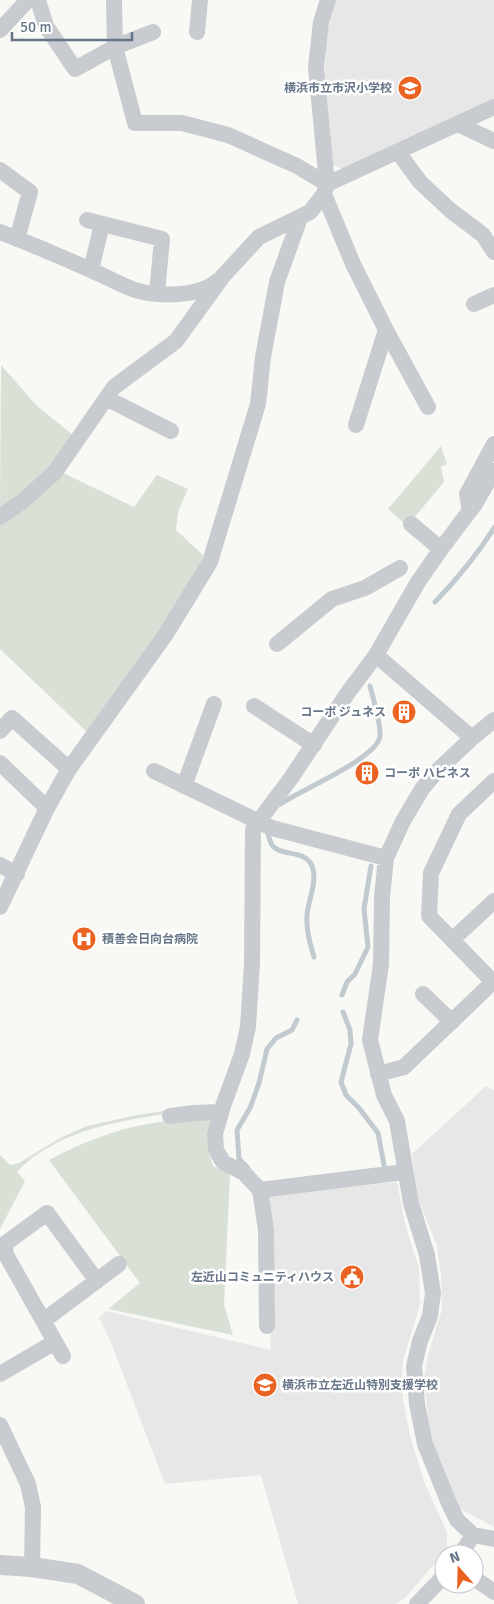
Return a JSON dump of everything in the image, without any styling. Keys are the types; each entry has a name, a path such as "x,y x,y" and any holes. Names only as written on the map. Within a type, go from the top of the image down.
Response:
{"street":[{"path":"0,30 28,0"},
{"path":"38,0 46,26 75,69 115,47 153,32"},
{"path":"114,0 115,47 135,123 182,123 228,135 297,166 326,189"},
{"path":"197,32 200,0"},
{"path":"328,0 321,22 316,67 326,189 353,264 428,407"},
{"path":"0,232 136,290 180,294 202,290 213,285 223,276 259,237 310,212 326,189 398,152 494,107"},
{"path":"458,124 494,141"},
{"path":"398,152 420,182 450,210 483,235 494,252"},
{"path":"0,170 30,192 17,239"},
{"path":"0,907 47,808 69,769 166,634 210,562 258,404 263,357 277,282 300,218"},
{"path":"91,270 94,222 162,239 157,293"},
{"path":"0,516 24,501 55,472 114,387 176,341 223,276"},
{"path":"474,304 494,295"},
{"path":"356,425 386,330"},
{"path":"106,398 171,431"},
{"path":"470,511 467,494 494,444"},
{"path":"267,1326 266,1230 260,1190 244,1173 223,1162 216,1150 216,1134 221,1112 242,1054 248,1027 252,971 253,829 314,745 376,654 418,582 470,511 494,471"},
{"path":"411,524 441,549"},
{"path":"277,644 332,599 365,588 394,563 418,582"},
{"path":"376,654 472,738"},
{"path":"184,786 214,704"},
{"path":"254,706 314,745"},
{"path":"0,730 12,718 69,769"},
{"path":"494,720 472,738 422,789 403,821 386,858 382,897 381,964 370,1040 384,1095 397,1121 411,1203 427,1255 433,1298 430,1316 420,1341 414,1366 417,1404 424,1444 457,1520 473,1535 494,1539"},
{"path":"0,763 47,808"},
{"path":"154,771 272,828 386,858"},
{"path":"378,1074 404,1067 494,983 429,916 431,873 458,814 494,781"},
{"path":"0,865 17,874"},
{"path":"452,940 494,900"},
{"path":"423,994 452,1022"},
{"path":"170,1116 221,1112"},
{"path":"260,1190 405,1172"},
{"path":"0,1374 59,1349 5,1253 6,1244 47,1213 97,1281"},
{"path":"43,1321 118,1264"},
{"path":"0,1425 28,1484 33,1507 32,1567"},
{"path":"467,1544 473,1535"},
{"path":"0,1565 32,1567 78,1574 135,1604"},
{"path":"417,1604 434,1586"}],"shaded area":[{"name":"横浜市立市沢小学校","path":"336,0 494,0 494,102 343,169 332,165 325,75 326,37"},
{"path":"1,365 36,405 74,436 52,469 0,509"},
{"path":"441,446 447,464 441,467 444,482 407,526 388,509"},
{"path":"61,472 134,507 157,475 188,489 178,512 176,530 204,556 187,596 89,734 0,649 0,523"},
{"path":"486,1086 494,1090 494,1527 459,1508 436,1457 428,1417 424,1377 428,1356 442,1309 441,1275 437,1246 418,1198 412,1154"},
{"path":"163,1111 165,1114 105,1125 85,1131 49,1147 32,1158 17,1172 25,1181 0,1229 0,1155 10,1165 19,1163 60,1138 87,1126"},
{"path":"206,1117 211,1122 208,1151 213,1166 230,1174 224,1305 233,1335 108,1309 140,1283 49,1160 85,1143 122,1130 162,1122"},
{"name":"横浜市立左近山特別支援学校","path":"397,1182 405,1224 419,1268 420,1304 403,1361 403,1398 410,1436 425,1484 447,1532 447,1544 434,1544 434,1564 405,1598 396,1604 298,1604 261,1475 165,1484 110,1340 99,1318 106,1311 271,1350 266,1196"}],"waterway":[{"path":"435,602 481,548 494,528"},
{"path":"280,804 352,764 376,745 380,731 370,686"},
{"path":"268,834 271,844 276,849 304,857 312,866 314,878 307,921 314,957"},
{"path":"342,995 347,982 355,974 368,947 364,909 371,866"},
{"path":"343,1012 350,1030 351,1044 341,1082 346,1095 359,1108 378,1133 384,1165"},
{"path":"248,1168 239,1159 237,1130 250,1108 259,1083 267,1049 276,1038 292,1030 297,1020"}],"place":[{"name":"横浜市立市沢小学校","path":"410,88"},
{"name":"コーポ ジュネス","path":"404,712"},
{"name":"コーポ ハピネス","path":"367,773"},
{"name":"積善会日向台病院","path":"84,939"},
{"name":"左近山コミュニティハウス","path":"352,1277"},
{"name":"横浜市立左近山特別支援学校","path":"265,1385"}]}
